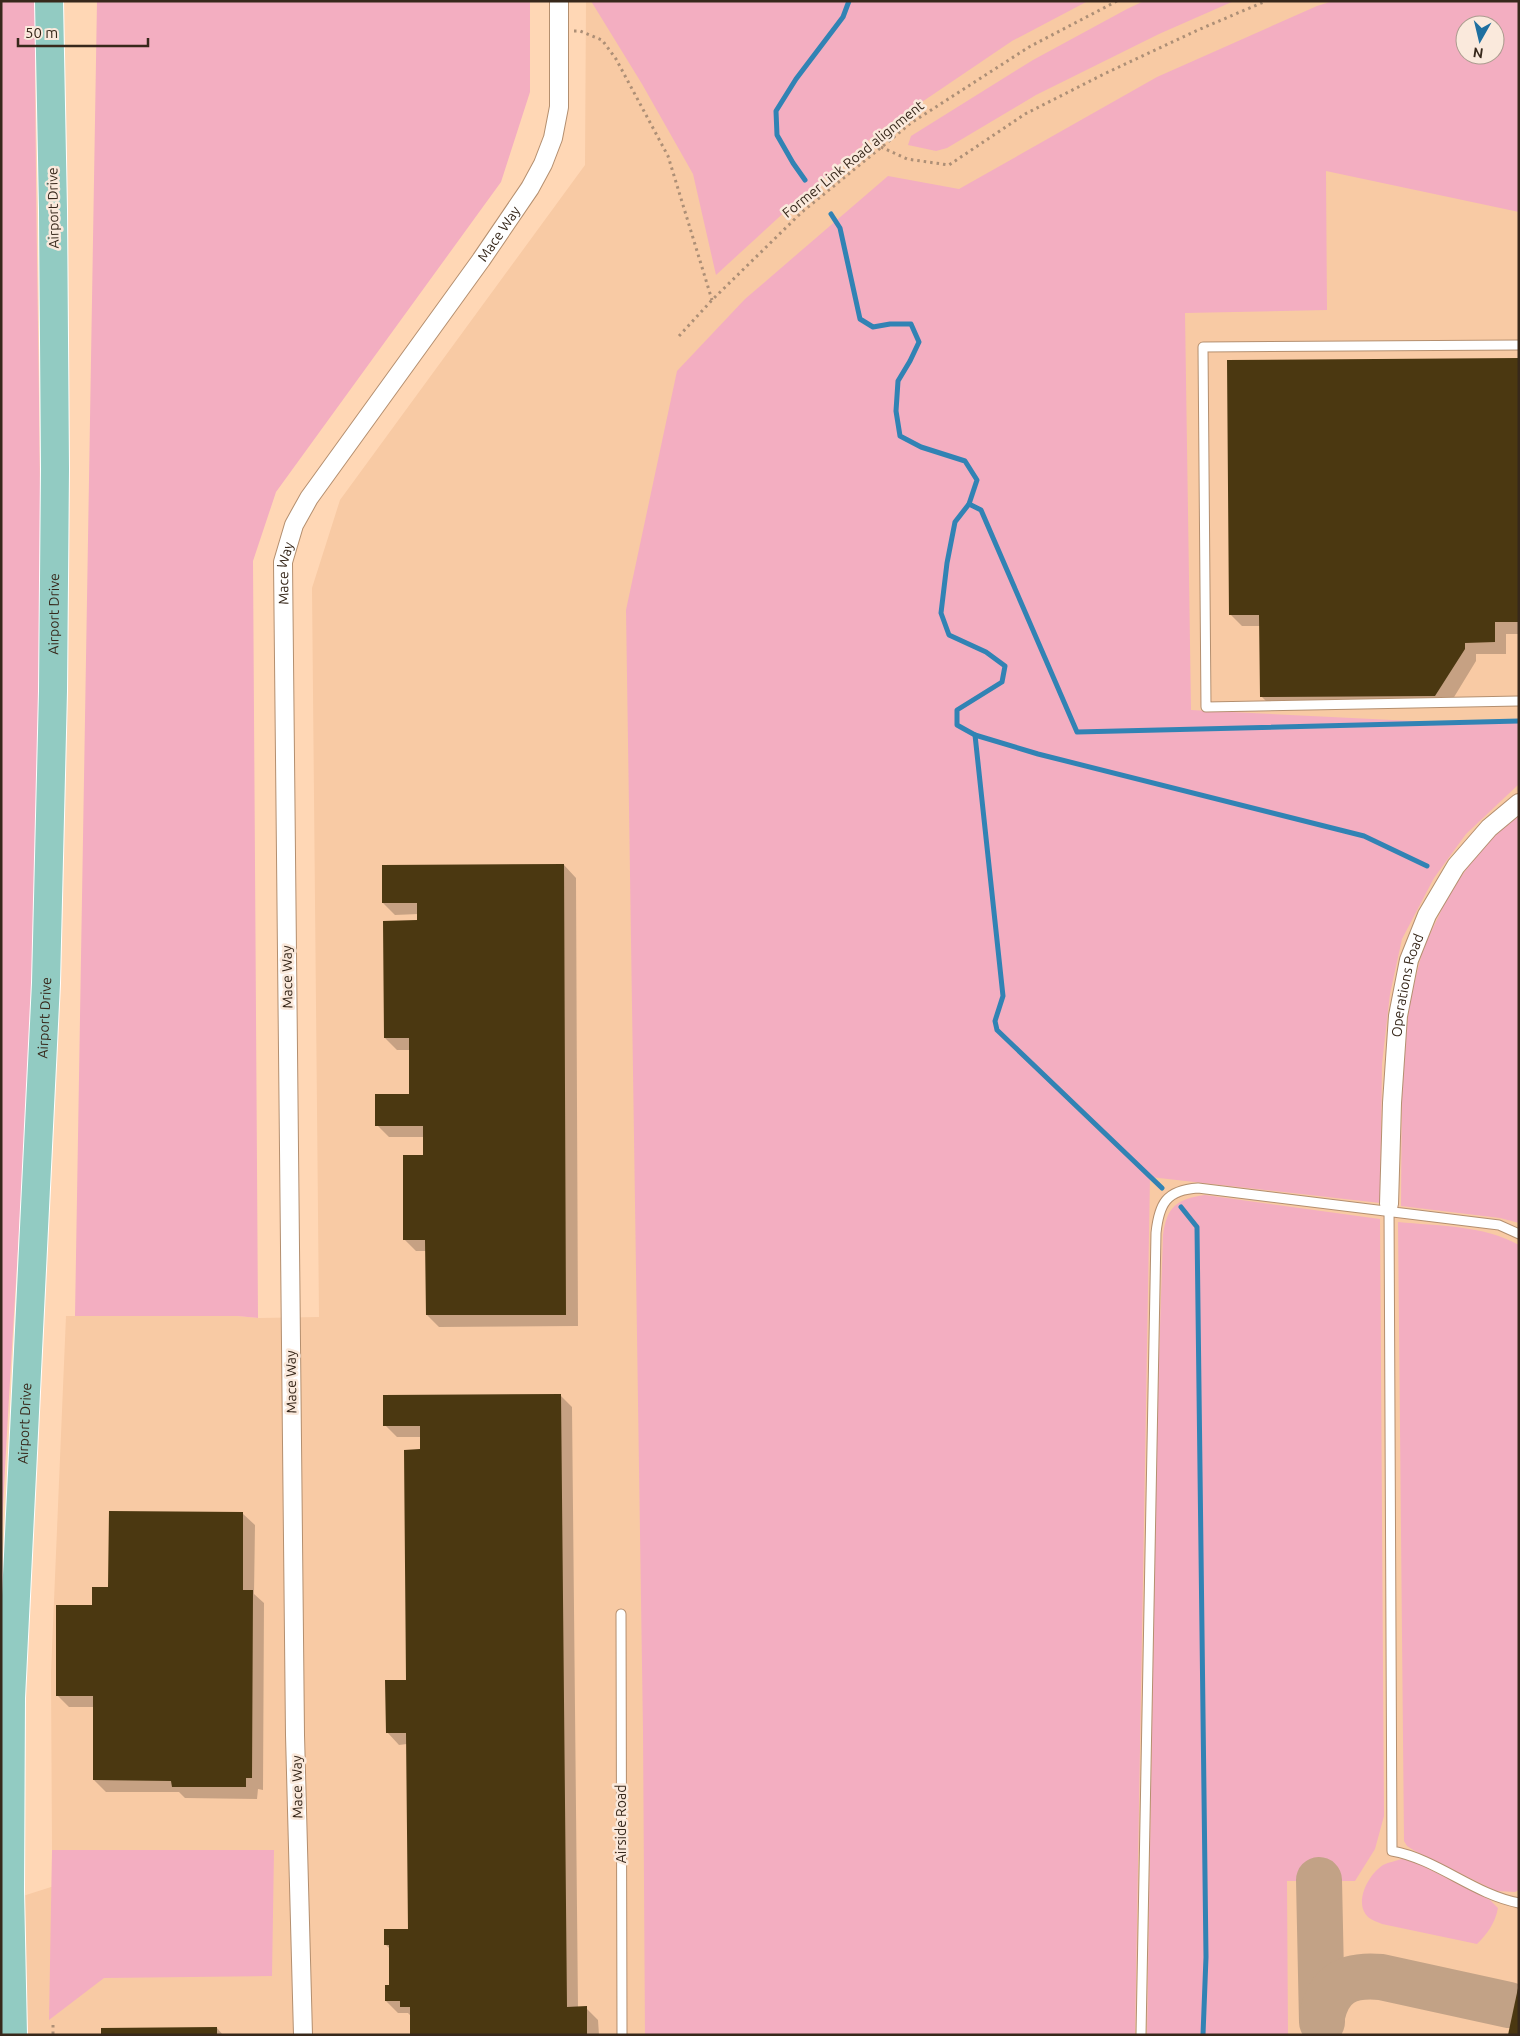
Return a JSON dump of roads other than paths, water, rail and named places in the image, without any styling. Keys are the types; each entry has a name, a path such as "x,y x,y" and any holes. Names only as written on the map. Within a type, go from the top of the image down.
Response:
{"main road":[{"name":"Airport Drive","path":"13,2035 10,1871 11,1698 46,983 53,691 53,220 49,1"}],"street":[{"name":"Mace Way","path":"302,2035 296,1735 284,562 294,525 309,498 480,260 530,188 543,164 553,138 559,107 558,1"},
{"name":"Operations Road","path":"1389,1207 1392,1103 1398,1016 1409,960 1427,915 1456,866 1489,828 1519,803"}],"lane":[{"path":"1519,345 1203,348 1206,707 1519,701"},
{"path":"1141,2035 1158,1214 1164,1202 1173,1194 1182,1189 1198,1188 1389,1207 1499,1225 1519,1234"},
{"path":"1389,1207 1392,1851 1410,1854 1501,1899 1519,1903"},
{"name":"Airside Road","path":"621,1614 622,2035"}],"waterway":[{"path":"805,180 777,135 776,111 796,79 843,17 849,1"},
{"path":"831,214 840,228 860,319 873,327 890,324 911,324 919,342 898,381 896,411 900,436 921,447 965,461 977,480 969,504 955,522 947,563 941,613 949,635 986,652 1005,666 1002,682 957,710 957,725 975,735 1003,996 995,1021 997,1030 1162,1188"},
{"path":"969,504 981,510 1077,732 1519,721"},
{"path":"975,735 1038,754 1364,836 1427,866"},
{"path":"1181,1207 1197,1227 1206,1957 1203,2035"}]}
